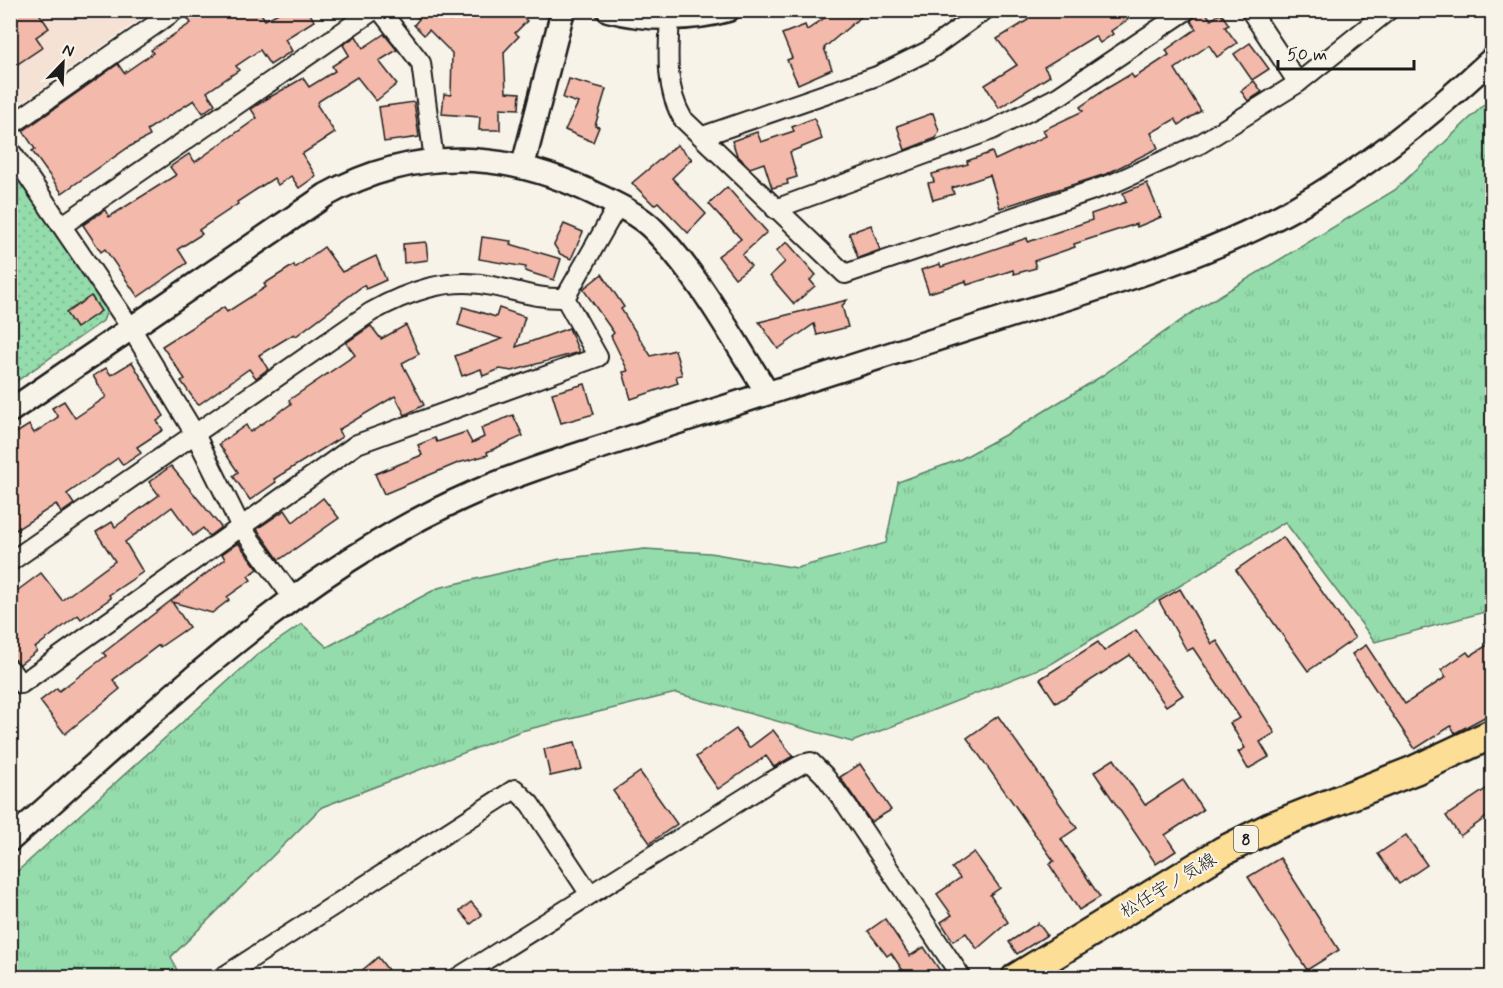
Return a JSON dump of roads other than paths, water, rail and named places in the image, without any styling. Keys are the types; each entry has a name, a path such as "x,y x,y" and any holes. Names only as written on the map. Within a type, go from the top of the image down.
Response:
{"main road":[{"name":"松任宇ノ気線","path":"1016,978 1223,851 1273,826 1415,770 1492,734"}],"street":[{"path":"10,126 176,10"},
{"path":"63,225 374,10"},
{"path":"380,10 421,63 434,160"},
{"path":"523,166 563,10"},
{"path":"608,10 670,17 702,16 728,10"},
{"path":"703,136 876,76 928,51 985,10"},
{"path":"775,210 992,130 1059,96 1187,10"},
{"path":"1250,10 1298,83"},
{"path":"670,17 670,84 674,104 683,119 703,136 775,210 845,274 1114,183 1200,144 1298,83 1389,10"},
{"path":"10,840 245,633 293,598 416,519 477,491 767,392 1083,294 1261,226 1325,190 1403,137 1492,59"},
{"path":"10,150 131,328 195,434 240,527 293,598"},
{"path":"10,411 348,183 375,172 434,160 476,159 523,166 567,180 618,205 654,230 693,277 767,392"},
{"path":"565,298 618,205"},
{"path":"10,562 371,312 399,296 440,284 488,285 544,299 565,298"},
{"path":"10,669 21,684 357,444 598,357 565,298"},
{"path":"457,978 589,893 770,782 802,764 811,762 824,775 847,806 962,978"},
{"path":"221,978 515,789 530,804 589,893"}]}
